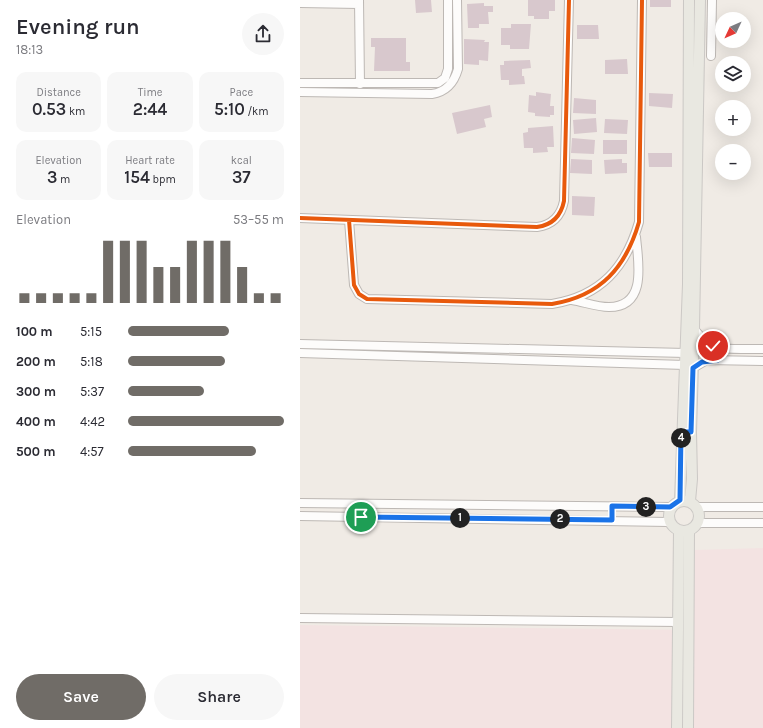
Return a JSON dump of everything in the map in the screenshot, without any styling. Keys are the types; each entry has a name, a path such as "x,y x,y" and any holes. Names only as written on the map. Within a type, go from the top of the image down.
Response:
{"main road":[{"path":"688,0 691,284 694,329 689,366 686,432 692,479 689,503 699,515 697,523 684,530 673,527 669,522 668,514 670,507 689,503"},
{"path":"689,366 686,353 691,284 700,0"},
{"path":"677,728 679,622 684,530"},
{"path":"684,530 688,728"}],"street":[{"path":"300,83 435,84 442,81 446,76 448,69 448,0"},
{"path":"300,92 432,94 445,90 454,79 458,69 457,0"},
{"path":"300,218 537,227 547,225 555,220 561,211 564,201 569,0"},
{"path":"349,220 354,285 359,294 367,299 540,305 572,300 590,291 614,272 626,256 636,232 641,208 642,0"},
{"path":"711,56 712,0"},
{"path":"300,3 359,2 360,84"},
{"path":"572,300 613,307 623,304 631,297 639,280 636,232"},
{"path":"694,329 708,344 718,348 763,349"},
{"path":"300,344 686,353"},
{"path":"718,348 718,360"},
{"path":"300,353 689,366 702,362 718,360 763,361"},
{"path":"300,503 670,507"},
{"path":"311,503 311,516"},
{"path":"689,503 763,507"},
{"path":"612,506 612,520"},
{"path":"300,516 669,522"},
{"path":"697,523 763,523"},
{"path":"300,618 679,622"}],"shaded area":[{"path":"763,548 763,728 300,728 300,625 693,630 695,550"}],"building":[{"path":"415,0 431,0 432,12 416,13"},
{"path":"528,0 555,0 555,11 549,11 549,19 534,19 534,16 528,16"},
{"path":"650,0 671,0 671,7 650,7"},
{"path":"484,3 484,6 493,6 493,12 488,12 489,24 479,24 479,28 468,28 467,4"},
{"path":"511,24 531,24 529,49 510,49 510,45 501,45 501,28 511,28"},
{"path":"577,25 598,25 599,39 577,39"},
{"path":"371,38 406,38 406,62 410,62 410,71 374,71 375,47 371,47"},
{"path":"464,39 485,40 484,42 489,42 488,61 479,60 479,65 464,64"},
{"path":"627,59 628,74 605,74 605,60"},
{"path":"530,60 531,68 522,69 522,76 524,76 525,84 509,85 509,80 501,80 500,65 504,65 504,61"},
{"path":"536,92 551,94 550,106 554,106 554,115 550,115 550,117 535,116 535,113 528,112 529,95 536,96"},
{"path":"649,93 673,94 672,108 649,106"},
{"path":"574,98 596,100 596,114 573,113"},
{"path":"490,105 492,117 484,119 486,127 457,134 452,113"},
{"path":"596,118 597,132 574,134 573,120"},
{"path":"605,119 628,120 627,134 604,133"},
{"path":"553,126 554,147 547,147 548,152 533,153 533,148 524,148 523,133 528,132 528,128"},
{"path":"572,138 595,140 594,154 571,153"},
{"path":"603,140 627,140 627,154 603,154"},
{"path":"648,153 672,153 672,167 649,167"},
{"path":"571,159 592,160 592,174 570,173"},
{"path":"622,159 622,163 627,163 627,173 605,174 604,160"},
{"path":"572,196 595,197 594,216 572,215"}],"cycle path":[{"path":"300,218 537,227 547,224 555,219 561,211 564,201 569,0"},
{"path":"349,220 354,285 359,294 367,299 552,304 569,300 598,286 619,266 634,238 639,222 642,0"}],"route":[{"path":"361,517 612,520 612,506 670,507 680,500 681,432 691,432 693,368 697,364 707,360 718,360 718,348 713,346"}]}
